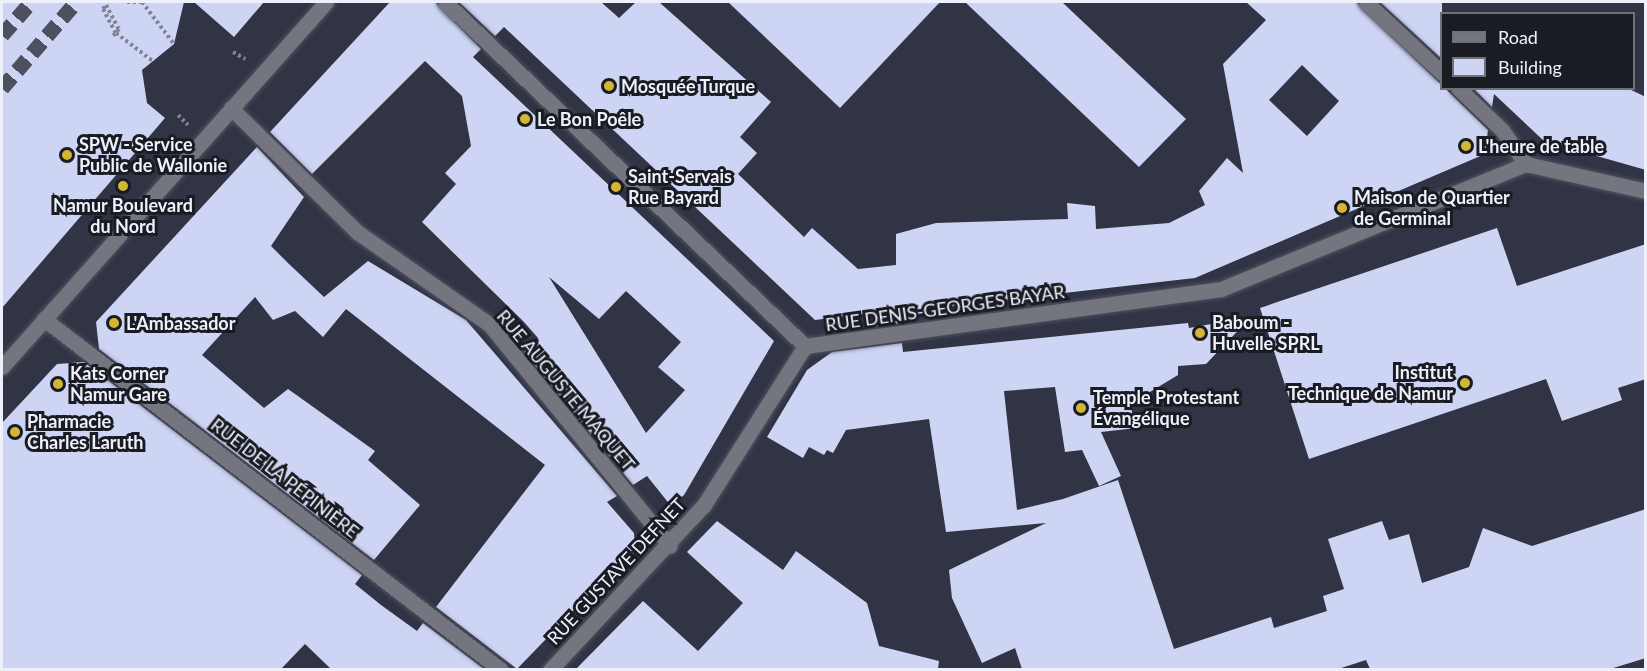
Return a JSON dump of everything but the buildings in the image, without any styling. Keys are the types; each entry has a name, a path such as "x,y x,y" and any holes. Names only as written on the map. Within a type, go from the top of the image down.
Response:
{"street":[{"path":"2,368 326,2"},
{"name":"RUE DENIS-GEORGES BAYAR","path":"445,2 805,346 1221,289 1526,164"},
{"path":"1366,2 1440,71"},
{"path":"1460,90 1502,130 1526,164 1646,191"},
{"name":"RUE AUGUSTE MAQUET","path":"231,108 357,232 489,324 670,546"},
{"name":"RUE DE LA PÉPINIÈRE","path":"44,319 501,669"},
{"name":"RUE GUSTAVE DEFNET","path":"550,669 670,546 704,505 805,346"}],"path":[{"path":"127,2 143,2 174,44"},
{"path":"115,35 113,18 106,5 102,10 115,35 154,62"}],"tunnel":[{"path":"2,35 31,2"},
{"path":"2,88 76,2"}],"place":[{"name":"Mosquée Turque","path":"609,86"},
{"name":"Le Bon Poêle","path":"525,119"},
{"name":"L'heure de table","path":"1466,146"},
{"name":"SPW - Service Public de Wallonie","path":"67,155"},
{"name":"Namur Boulevard du Nord","path":"123,186"},
{"name":"Saint-Servais Rue Bayard","path":"616,187"},
{"name":"Maison de Quartier de Germinal","path":"1342,208"},
{"name":"L'Ambassador","path":"114,323"},
{"name":"Baboum - Huvelle SPRL","path":"1200,333"},
{"name":"Institut Technique de Namur","path":"1465,383"},
{"name":"Kats Corner Namur Gare","path":"58,384"},
{"name":"Temple Protestant Évangélique","path":"1081,408"},
{"name":"Pharmacie Charles Laruth","path":"15,432"}]}
